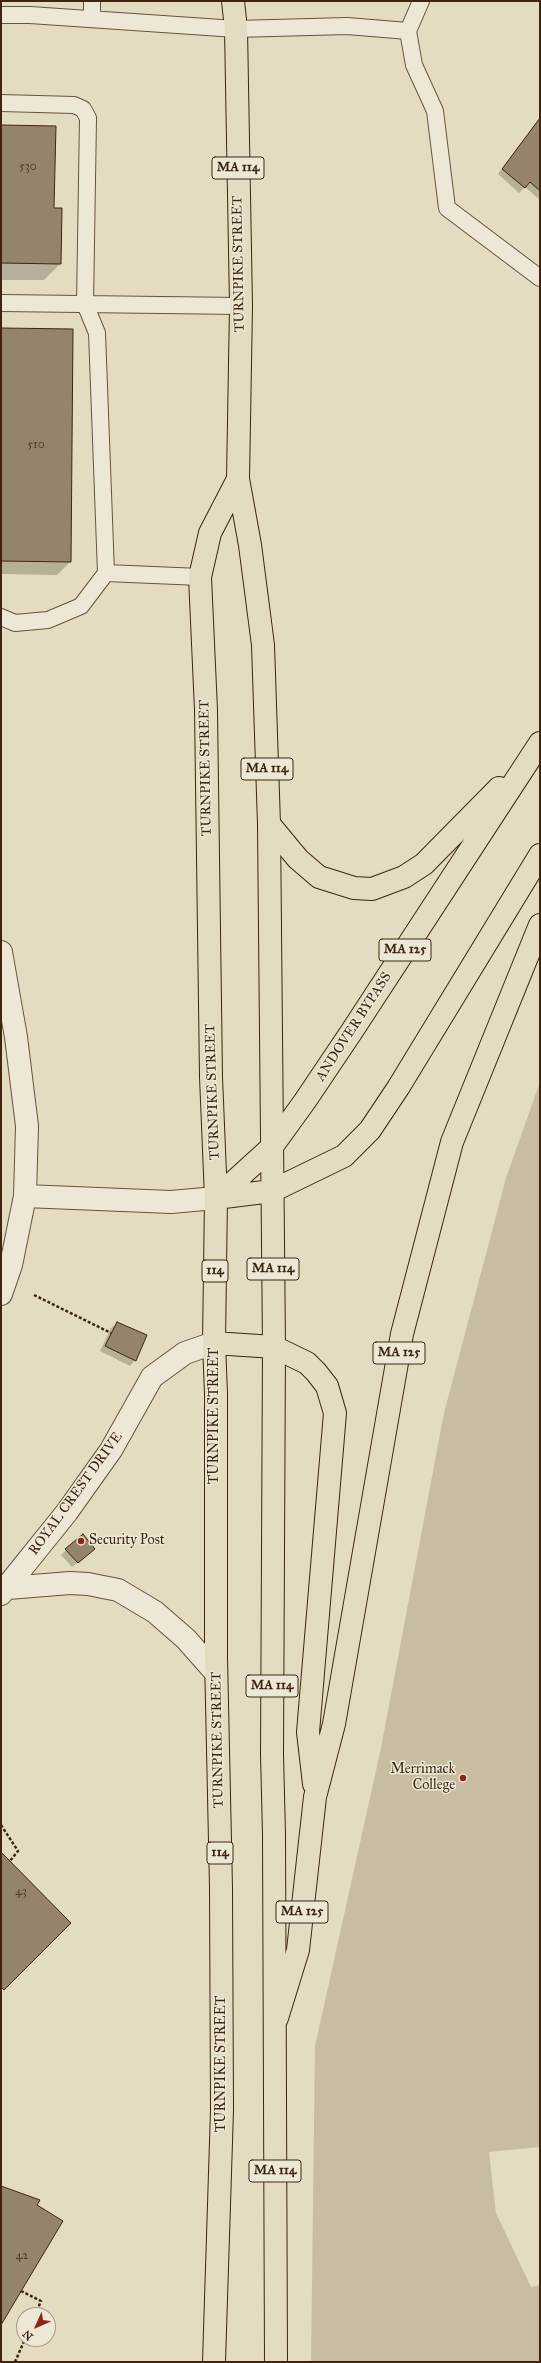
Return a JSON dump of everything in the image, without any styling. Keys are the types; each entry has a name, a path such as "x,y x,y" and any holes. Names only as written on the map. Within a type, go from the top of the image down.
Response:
{"main road":[{"name":"TURNPIKE STREET","path":"233,1 236,30 241,306 238,478 250,545 263,644 269,824 274,1347 272,1754 275,2025 276,2362"},
{"name":"TURNPIKE STREET","path":"214,2362 222,2110 221,1888 216,1673 214,1343 216,1198 211,1077 206,710 200,577 210,533 238,478"},
{"path":"269,824 298,858 319,877 354,888 372,888 388,884 404,877 424,864 537,747"},
{"name":"ANDOVER BYPASS","path":"271,1148 352,1031 537,747"},
{"path":"216,1198 272,1190 344,1156 370,1130 402,1082 540,855"},
{"name":"MA 125","path":"275,2025 298,1950 315,1797 334,1724 402,1334 452,1142 540,925"},
{"name":"MA 125","path":"216,1198 271,1148"},
{"path":"214,1343 274,1347 307,1363 327,1386 335,1413 308,1732 315,1797"}],"street":[{"path":"1,952 16,1037 27,1126 25,1196 11,1265 3,1288"},
{"path":"25,1196 171,1202 216,1198"},
{"name":"ROYAL CREST DRIVE","path":"5,1591 67,1512 111,1450 152,1377 185,1354 214,1343"},
{"name":"ROYAL CREST DRIVE","path":"5,1591 70,1583 88,1584 118,1590 160,1616 186,1639 216,1673"}],"lane":[{"path":"92,1 92,19"},
{"path":"421,1 408,31 414,65 435,111 446,208 540,278"},
{"path":"1,15 92,19 236,30 347,26 408,31"},
{"path":"1,103 74,105 83,109 88,118 84,304 97,333 106,573 81,606 48,620 15,623 1,617"},
{"path":"1,303 241,306"},
{"path":"106,573 200,577"}],"path":[{"path":"3,1288 111,1333"},
{"path":"1,1825 18,1851 10,1861"},
{"path":"21,2291 41,2301 39,2307"},
{"path":"16,2362 22,2347"}],"shaded area":[{"name":"Merrimack College","path":"540,1082 540,2147 489,2152 496,2213 531,2287 540,2285 540,2362 311,2362 315,2046 381,1748 444,1413 506,1178"}],"building":[{"path":"540,118 540,191 530,182 525,188 502,169"},
{"path":"1,125 56,126 54,208 62,208 61,264 1,263"},
{"path":"1,328 73,329 71,562 1,561"},
{"path":"117,1322 147,1335 136,1361 105,1346"},
{"name":"Security Post","path":"83,1534 95,1549 78,1563 65,1549"},
{"path":"1,1852 71,1923 4,1990 1,1987"},
{"path":"1,2186 40,2200 37,2205 63,2221 1,2325"}],"place":[{"name":"Security Post","path":"81,1541"},
{"name":"Merrimack College","path":"463,1778"}]}
